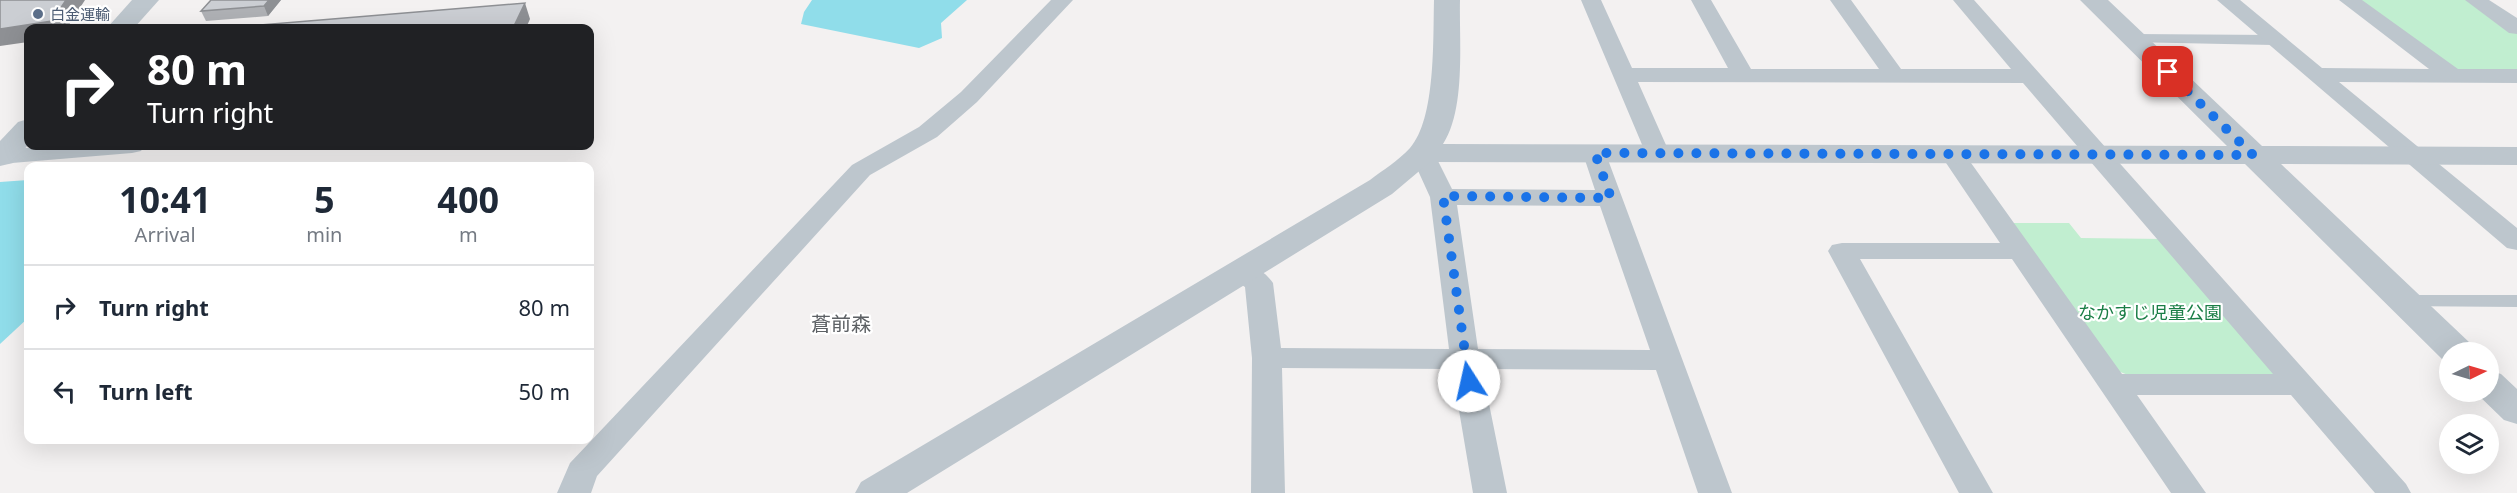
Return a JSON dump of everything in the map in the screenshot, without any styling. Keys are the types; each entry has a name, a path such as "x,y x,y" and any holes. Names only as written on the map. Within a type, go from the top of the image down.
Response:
{"street":[{"path":"124,24 146,0"},
{"path":"574,493 582,471 861,170 928,132 1063,0"},
{"path":"875,493 1381,187 1422,153 1437,125 1442,94 1447,0"},
{"path":"1591,0 1658,154"},
{"path":"1701,0 1743,75"},
{"path":"1840,0 1895,76"},
{"path":"1963,0 2394,493"},
{"path":"2093,0 2447,342"},
{"path":"2227,0 2517,242"},
{"path":"2349,0 2453,76"},
{"path":"2475,0 2517,28"},
{"path":"2134,39 2273,39"},
{"path":"1623,75 2029,76"},
{"path":"2316,75 2517,76"},
{"path":"1,157 24,132"},
{"path":"1,157 84,150"},
{"path":"1422,153 2517,156"},
{"path":"1422,153 1443,196 1465,359 1490,493"},
{"path":"1595,153 1715,493"},
{"path":"1952,154 2189,493"},
{"path":"1443,196 1611,198"},
{"path":"1976,493 1842,251 2019,250"},
{"path":"1241,272 1258,283 1267,358 1268,493"},
{"path":"2404,301 2517,301"},
{"path":"1267,358 1668,360"},
{"path":"2113,384 2300,386"},
{"path":"2499,394 2517,411"}],"green space":[{"path":"2358,0 2470,0 2517,32 2517,73 2465,72 2452,68"},
{"name":"なかすじ児童公園","path":"2011,223 2069,223 2081,238 2165,239 2278,370 2269,379 2133,377 2118,371"}],"water":[{"path":"812,0 967,0 941,23 942,38 919,48 801,24 804,12"},
{"path":"24,180 24,322 0,344 0,182"}],"building":[{"path":"0,0 66,0 52,21 0,29"},
{"path":"211,0 269,0 264,6 201,11"},
{"path":"525,3 515,24 272,24"}],"place":[{"name":"白金運輸","path":"38,14"}],"district":[{"name":"蒼前森","path":"841,323"}],"route":[{"path":"1469,381 1443,196 1611,198 1595,153 2253,155 2168,72"}]}
